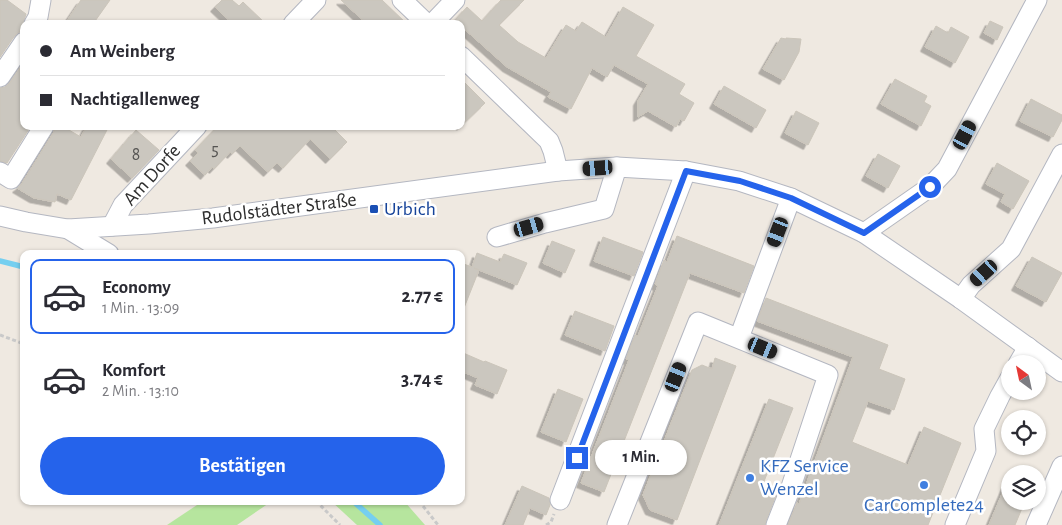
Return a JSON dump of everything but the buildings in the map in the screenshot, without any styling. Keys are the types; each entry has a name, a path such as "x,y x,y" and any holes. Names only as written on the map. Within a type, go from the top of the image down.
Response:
{"street":[{"path":"36,20 41,0"},
{"path":"298,20 316,0"},
{"path":"402,0 423,20"},
{"path":"436,20 455,0"},
{"path":"864,233 930,187 947,169 1037,0"},
{"path":"465,60 549,141 558,171"},
{"path":"0,77 18,66"},
{"path":"0,172 11,179 42,130"},
{"name":"Am Dorfe","path":"112,226 122,205 193,130"},
{"path":"961,299 971,285 1011,249 1062,154"},
{"path":"497,236 604,209 617,166"},
{"name":"Rudolstädter Straße","path":"0,216 68,229 213,218 558,171 617,166 686,171 740,181 791,198 864,233 961,299 1062,372"},
{"path":"560,500 686,171"},
{"path":"739,338 791,198"},
{"path":"68,229 102,250"},
{"path":"617,525 698,322 828,375 791,487 776,525"},
{"path":"1023,355 1028,347"},
{"path":"955,525 986,451 984,429 1001,394"},
{"path":"1036,525 1062,466"}],"path":[{"path":"0,335 20,342"},
{"path":"320,505 340,525"},
{"path":"422,505 438,525"}],"green space":[{"path":"197,505 266,505 237,525 167,525"},
{"path":"335,505 408,505 425,525 357,525"}],"waterway":[{"path":"0,261 20,266"},
{"path":"358,505 380,525"}],"place":[{"name":"Urbich","path":"374,209"},
{"name":"KFZ Service Wenzel","path":"750,478"},
{"name":"CarComplete24","path":"924,485"}],"route":[{"path":"577,458 686,171 740,181 791,198 864,233 930,187"}]}
